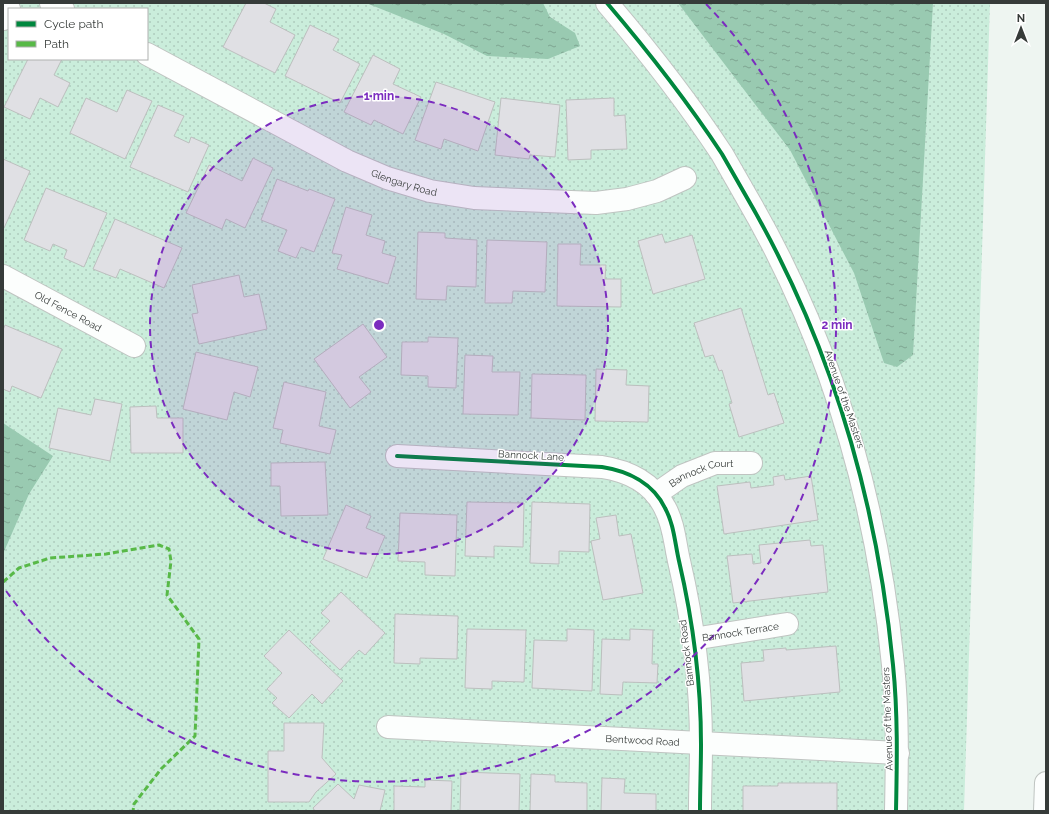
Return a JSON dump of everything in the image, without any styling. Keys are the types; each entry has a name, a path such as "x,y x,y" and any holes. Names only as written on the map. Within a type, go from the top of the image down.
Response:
{"main road":[{"path":"51,3 61,8"},
{"name":"Avenue of the Masters","path":"607,3 684,98 723,156 764,226 780,258 826,364 856,457 876,542 886,597 894,668 898,753 896,811"},
{"name":"Glengary Road","path":"148,55 347,161 387,178 430,191 474,198 596,203 628,199 657,191 685,178"},
{"name":"Old Fence Road","path":"3,276 134,346"},
{"name":"Bannock Lane","path":"397,456 616,469 641,480 656,494"},
{"name":"Bannock Court","path":"656,494 682,476 715,463 751,463"},
{"name":"Bannock Road","path":"656,494 665,508 670,521 684,581 693,639 698,678 701,743 700,811"},
{"name":"Bannock Terrace","path":"693,639 787,624"},
{"name":"Bentwood Road","path":"388,727 898,753"},
{"path":"1045,811 1046,783"}],"shaded area":[{"path":"3,3 990,3 964,811 3,811"}],"water":[{"path":"366,3 543,3 550,17 575,33 580,46 548,59 487,56 444,34"},
{"path":"678,3 933,3 913,355 897,367 884,363 854,273 790,150"},
{"path":"3,423 53,456 29,494 3,554"}],"building":[{"path":"246,3 264,3 276,9 270,22 295,35 275,73 223,47"},
{"path":"310,25 339,39 333,50 360,64 340,103 285,76"},
{"path":"373,55 400,69 393,84 421,97 403,134 374,120 371,125 344,112"},
{"path":"28,60 62,60 54,75 70,83 58,107 40,98 30,119 4,107"},
{"path":"436,82 495,102 478,151 444,139 441,149 415,140"},
{"path":"127,90 152,101 125,159 70,133 86,98 117,112"},
{"path":"501,98 560,105 555,157 530,155 529,159 495,155"},
{"path":"614,98 614,116 625,115 627,149 591,150 591,159 568,160 566,100"},
{"path":"158,105 184,116 174,136 189,143 191,137 209,145 188,192 130,167"},
{"path":"253,158 273,168 245,228 226,219 222,229 186,213 209,165 242,181"},
{"path":"3,159 30,171 4,228 3,227"},
{"path":"277,179 308,191 309,189 335,199 314,252 301,247 296,258 278,251 287,230 261,220"},
{"path":"46,188 107,213 84,267 64,258 67,250 53,244 50,251 24,240"},
{"path":"346,207 372,215 366,235 385,241 382,253 396,257 388,284 337,269 342,255 332,253"},
{"path":"115,219 182,248 164,288 120,269 116,278 93,269"},
{"path":"418,232 445,233 445,238 477,240 476,287 447,286 446,300 416,299"},
{"path":"662,234 665,243 692,235 705,279 653,294 638,241"},
{"path":"487,240 547,242 545,292 513,291 512,303 485,303"},
{"path":"558,244 581,244 580,265 606,265 605,279 621,279 621,307 557,306"},
{"path":"239,275 244,297 259,294 267,329 199,344 192,314 198,313 192,285"},
{"path":"741,308 768,395 774,393 784,423 739,437 729,404 732,403 722,370 719,371 713,355 705,357 694,323"},
{"path":"363,324 387,357 359,377 371,392 350,408 314,359"},
{"path":"5,325 62,349 41,398 12,386 10,392 3,389 3,330"},
{"path":"428,337 458,338 456,388 428,387 428,376 401,375 402,342 428,342"},
{"path":"196,352 258,367 250,397 234,392 227,420 183,409"},
{"path":"465,355 493,356 492,372 520,372 518,415 463,414"},
{"path":"596,369 627,370 626,385 649,386 648,422 595,421"},
{"path":"532,374 586,375 585,420 531,418"},
{"path":"284,382 326,392 319,426 336,430 330,454 280,443 283,430 273,428"},
{"path":"95,399 122,404 110,461 49,448 58,408 91,415"},
{"path":"156,406 157,418 183,418 183,453 131,453 130,407"},
{"path":"325,462 328,515 281,516 280,486 271,486 271,463"},
{"path":"784,475 785,480 811,476 818,520 724,534 717,486 750,482 751,488 774,485 773,477"},
{"path":"467,502 524,503 523,547 494,546 494,557 465,556"},
{"path":"532,502 590,504 589,552 559,551 559,564 530,563"},
{"path":"346,505 371,516 366,528 385,536 367,578 323,559"},
{"path":"400,513 457,515 455,576 425,575 425,562 398,561"},
{"path":"616,515 619,536 631,534 643,593 603,600 591,541 600,539 596,518"},
{"path":"810,540 811,546 823,545 828,592 733,603 727,556 752,554 753,564 761,563 759,545"},
{"path":"341,592 385,633 365,655 359,650 340,670 310,642 330,621 321,613"},
{"path":"395,614 458,616 457,659 420,658 420,664 394,663"},
{"path":"467,629 526,630 524,682 492,681 492,689 465,688"},
{"path":"567,629 594,630 592,691 532,688 534,640 567,641"},
{"path":"630,629 653,630 652,664 658,664 657,683 623,682 622,695 600,694 602,639 630,640"},
{"path":"289,630 343,681 322,704 312,694 289,718 272,703 277,698 267,689 282,673 264,656"},
{"path":"836,646 840,692 744,701 741,663 764,661 763,650 786,648 786,650"},
{"path":"284,723 324,723 322,758 336,774 316,792 309,802 268,802 268,751 284,751"},
{"path":"461,772 520,774 519,811 460,811"},
{"path":"531,774 555,775 555,782 587,783 587,811 530,811"},
{"path":"602,778 625,779 624,793 656,794 656,811 601,811"},
{"path":"425,780 452,781 451,811 394,811 394,786 425,787"},
{"path":"778,783 837,783 837,811 743,811 743,786 778,786"},
{"path":"338,784 354,799 359,785 385,790 380,811 315,811 313,808"}],"marked path":[{"path":"3,582 19,568 50,558 106,554 159,545 169,549 171,561 167,595 199,639 195,736 161,769 134,804 133,811"}],"cycle path":[{"path":"607,3 667,77 722,154 776,251 802,307 825,364 845,423 862,482 886,603 896,702 896,811"},
{"path":"397,456 602,467 630,475 647,485 660,499 668,514 678,554 692,629 698,675 701,721 700,811"}]}
